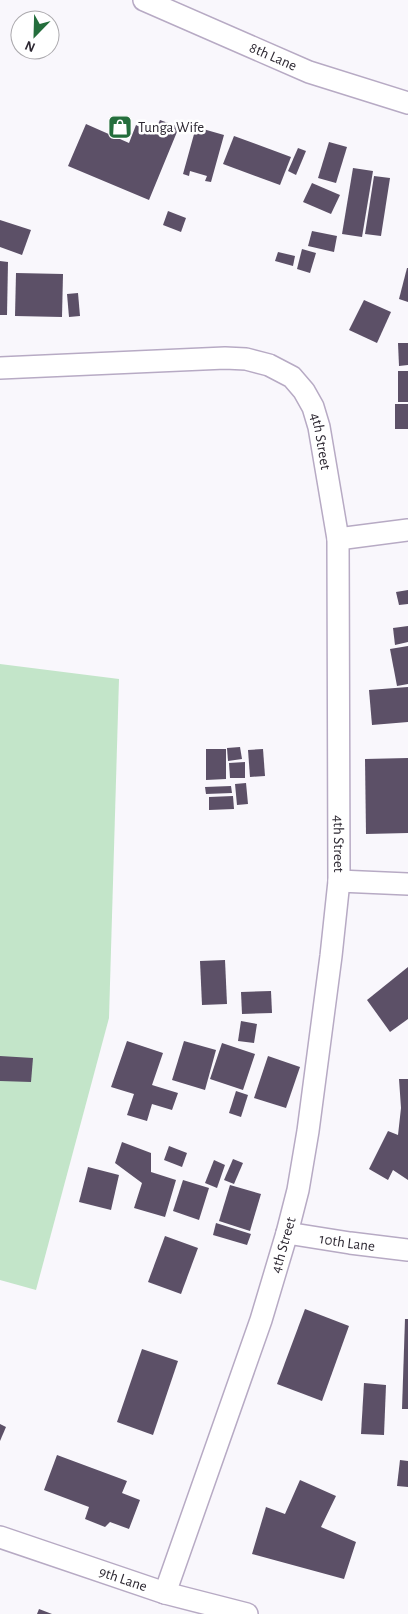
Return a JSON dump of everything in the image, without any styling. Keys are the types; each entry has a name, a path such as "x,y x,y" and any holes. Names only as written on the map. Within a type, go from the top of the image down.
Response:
{"street":[{"name":"8th Lane","path":"144,0 309,72 408,103"},
{"name":"4th Street","path":"0,368 225,358 246,359 270,365 292,378 304,391 314,407 338,540 339,882 308,1131 298,1190 288,1233 261,1320 165,1593"},
{"path":"338,540 408,530"},
{"path":"339,882 408,884"},
{"name":"10th Lane","path":"288,1233 408,1250"},
{"name":"9th Lane","path":"0,1537 165,1593 247,1614"}],"green space":[{"path":"0,664 119,679 109,1018 36,1290 0,1280"}],"building":[{"path":"160,120 179,127 149,200 68,166 86,124 129,143 136,125 154,133"},
{"path":"196,127 224,135 211,182 205,181 207,176 190,171 189,176 183,174"},
{"path":"234,136 291,157 280,185 223,164"},
{"path":"329,142 347,147 336,183 318,178"},
{"path":"298,148 306,151 296,175 288,171"},
{"path":"353,168 373,171 362,237 342,234"},
{"path":"374,176 390,178 381,236 365,234"},
{"path":"312,183 340,195 331,214 303,202"},
{"path":"168,211 186,218 181,232 163,225"},
{"path":"0,220 31,230 22,255 0,247"},
{"path":"312,231 337,236 334,252 308,246"},
{"path":"302,249 316,253 310,273 297,269"},
{"path":"278,252 295,256 293,266 275,261"},
{"path":"0,261 8,262 7,315 0,315"},
{"path":"408,268 408,302 399,299"},
{"path":"16,273 63,274 62,317 15,316"},
{"path":"78,293 80,316 69,317 67,294"},
{"path":"364,300 391,312 377,343 349,330"},
{"path":"398,343 408,343 408,365 399,366"},
{"path":"398,371 408,371 408,402 398,402"},
{"path":"395,404 408,404 408,429 395,429"},
{"path":"408,590 408,604 399,605 396,592"},
{"path":"408,626 408,642 395,645 393,628"},
{"path":"408,646 408,684 397,686 390,649"},
{"path":"408,687 408,722 372,725 369,690"},
{"path":"240,747 242,759 228,761 227,748"},
{"path":"206,749 226,749 226,779 206,780"},
{"path":"263,749 265,776 250,777 248,750"},
{"path":"408,758 408,833 366,834 365,759"},
{"path":"245,762 245,778 230,778 229,763"},
{"path":"246,783 248,804 237,805 235,784"},
{"path":"231,786 232,793 206,794 205,787"},
{"path":"233,796 234,809 209,810 209,797"},
{"path":"225,960 227,1004 202,1005 200,961"},
{"path":"408,967 408,1019 390,1032 367,1000"},
{"path":"271,991 272,1013 242,1014 241,992"},
{"path":"241,1021 257,1024 254,1043 238,1041"},
{"path":"127,1041 163,1053 152,1085 178,1093 172,1110 152,1104 147,1121 127,1115 134,1094 111,1087"},
{"path":"184,1041 216,1050 205,1090 172,1080"},
{"path":"222,1043 255,1054 243,1090 210,1079"},
{"path":"0,1056 33,1058 31,1082 0,1081"},
{"path":"268,1056 300,1067 286,1108 254,1098"},
{"path":"399,1079 408,1079 408,1180 393,1170 388,1180 369,1169 388,1131 398,1135 401,1108"},
{"path":"236,1091 248,1095 241,1117 229,1113"},
{"path":"122,1142 151,1153 151,1172 176,1180 165,1217 134,1208 142,1183 115,1163"},
{"path":"169,1146 187,1153 182,1167 164,1160"},
{"path":"233,1159 243,1163 234,1184 224,1180"},
{"path":"214,1160 225,1165 217,1188 205,1183"},
{"path":"88,1167 119,1175 111,1210 79,1202"},
{"path":"183,1180 209,1188 199,1220 173,1211"},
{"path":"230,1185 261,1194 250,1231 219,1221"},
{"path":"216,1223 251,1234 247,1245 213,1235"},
{"path":"165,1236 198,1248 181,1294 148,1282"},
{"path":"305,1309 349,1326 322,1401 277,1384"},
{"path":"405,1319 408,1319 408,1409 402,1409"},
{"path":"142,1349 178,1361 153,1435 117,1422"},
{"path":"364,1383 386,1385 384,1435 361,1434"},
{"path":"0,1424 6,1427 0,1441"},
{"path":"57,1455 127,1481 122,1493 140,1500 129,1529 110,1522 105,1527 85,1519 89,1507 44,1490"},
{"path":"400,1460 408,1461 408,1487 397,1486"},
{"path":"300,1480 336,1496 321,1527 356,1542 344,1579 252,1554 266,1507 285,1514"},
{"path":"39,1609 52,1614 37,1614"}],"place":[{"name":"Tunga Wife","path":"120,127"}]}
